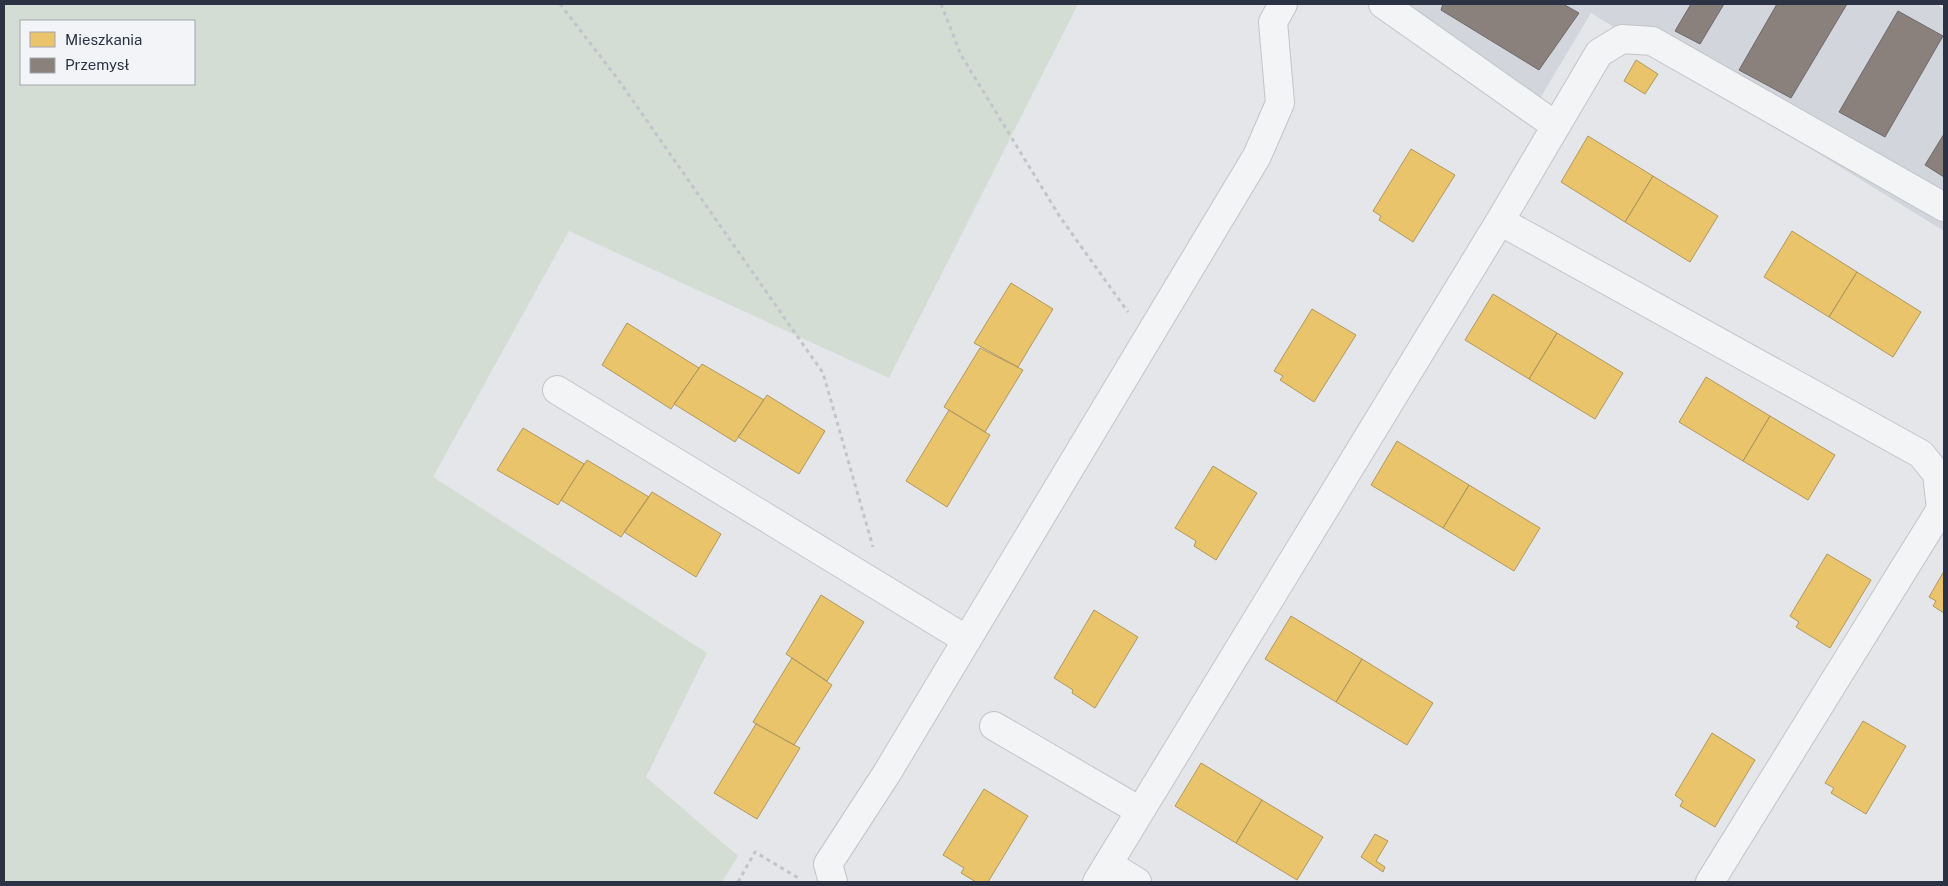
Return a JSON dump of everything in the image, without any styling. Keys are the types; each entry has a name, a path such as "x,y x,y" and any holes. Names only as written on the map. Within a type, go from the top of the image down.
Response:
{"lane":[{"path":"833,882 828,864 887,773 1257,156 1280,103 1273,22 1283,4"},
{"path":"1382,4 1556,126"},
{"path":"1137,882 1102,873 1500,221 1599,52 1622,39 1652,41 1944,207"},
{"path":"1500,221 1921,454 1937,474 1941,509 1710,882"},
{"path":"557,390 967,640"},
{"path":"994,726 1140,811"}],"path":[{"path":"560,4 617,78 822,373 886,591"},
{"path":"941,4 961,56 1060,217 1147,339"},
{"path":"738,882 756,852 805,882"}],"shaded area":[{"path":"4,4 1078,4 889,378 569,231 433,477 707,653 646,777 738,856 722,882 4,882"},
{"path":"1380,4 1937,4 1944,10 1944,231 1591,13 1533,110"}],"building: Mieszkania":[{"path":"1636,60 1658,74 1645,94 1624,81"},
{"path":"1588,136 1653,176 1625,222 1561,182"},
{"path":"1411,149 1455,175 1413,242 1379,220 1381,216 1373,211"},
{"path":"1653,176 1718,216 1690,262 1625,222"},
{"path":"1792,231 1857,272 1829,317 1764,277"},
{"path":"1857,272 1921,312 1893,357 1829,317"},
{"path":"1011,283 1053,309 1018,367 974,343"},
{"path":"1493,294 1557,333 1529,379 1465,340"},
{"path":"1312,309 1356,335 1314,402 1280,380 1283,376 1274,371"},
{"path":"627,323 699,368 671,409 602,365"},
{"path":"1557,333 1623,373 1595,419 1529,379"},
{"path":"980,348 1023,370 985,432 944,407"},
{"path":"702,364 764,400 735,442 674,404"},
{"path":"1706,377 1770,416 1743,461 1679,422"},
{"path":"767,395 825,431 799,474 738,437"},
{"path":"949,410 990,435 947,507 906,481"},
{"path":"1770,416 1835,455 1808,500 1743,461"},
{"path":"523,428 584,464 558,505 497,470"},
{"path":"1397,441 1469,485 1443,528 1371,485"},
{"path":"587,460 649,497 621,537 561,500"},
{"path":"1213,466 1257,493 1216,560 1194,546 1196,541 1175,528"},
{"path":"1469,485 1540,528 1514,571 1443,528"},
{"path":"652,492 721,534 696,577 624,532"},
{"path":"1827,554 1871,580 1830,648 1796,627 1799,622 1790,616"},
{"path":"1944,571 1944,613 1933,606 1936,601 1929,597"},
{"path":"821,595 864,622 827,681 786,654"},
{"path":"1094,610 1138,637 1095,708 1072,693 1073,690 1054,678"},
{"path":"1291,616 1362,659 1336,702 1265,659"},
{"path":"792,658 832,685 794,745 753,722"},
{"path":"1362,659 1433,703 1407,745 1336,702"},
{"path":"1863,721 1906,746 1866,814 1831,793 1834,788 1825,783"},
{"path":"756,724 800,748 757,819 714,793"},
{"path":"1712,733 1755,760 1715,827 1680,806 1683,801 1675,795"},
{"path":"1201,763 1262,800 1236,843 1175,806"},
{"path":"984,789 1028,816 988,882 976,882 961,873 964,868 943,855"},
{"path":"1262,800 1323,837 1297,880 1236,843"},
{"path":"1375,834 1388,841 1376,861 1385,867 1383,872 1361,857"}],"building: Przemysł":[{"path":"1443,4 1563,4 1579,13 1539,70 1441,10"},
{"path":"1691,4 1724,4 1700,44 1675,31"},
{"path":"1777,4 1847,4 1791,98 1739,70"},
{"path":"1898,11 1943,36 1885,137 1839,112"},
{"path":"1944,134 1944,177 1925,165"}]}
